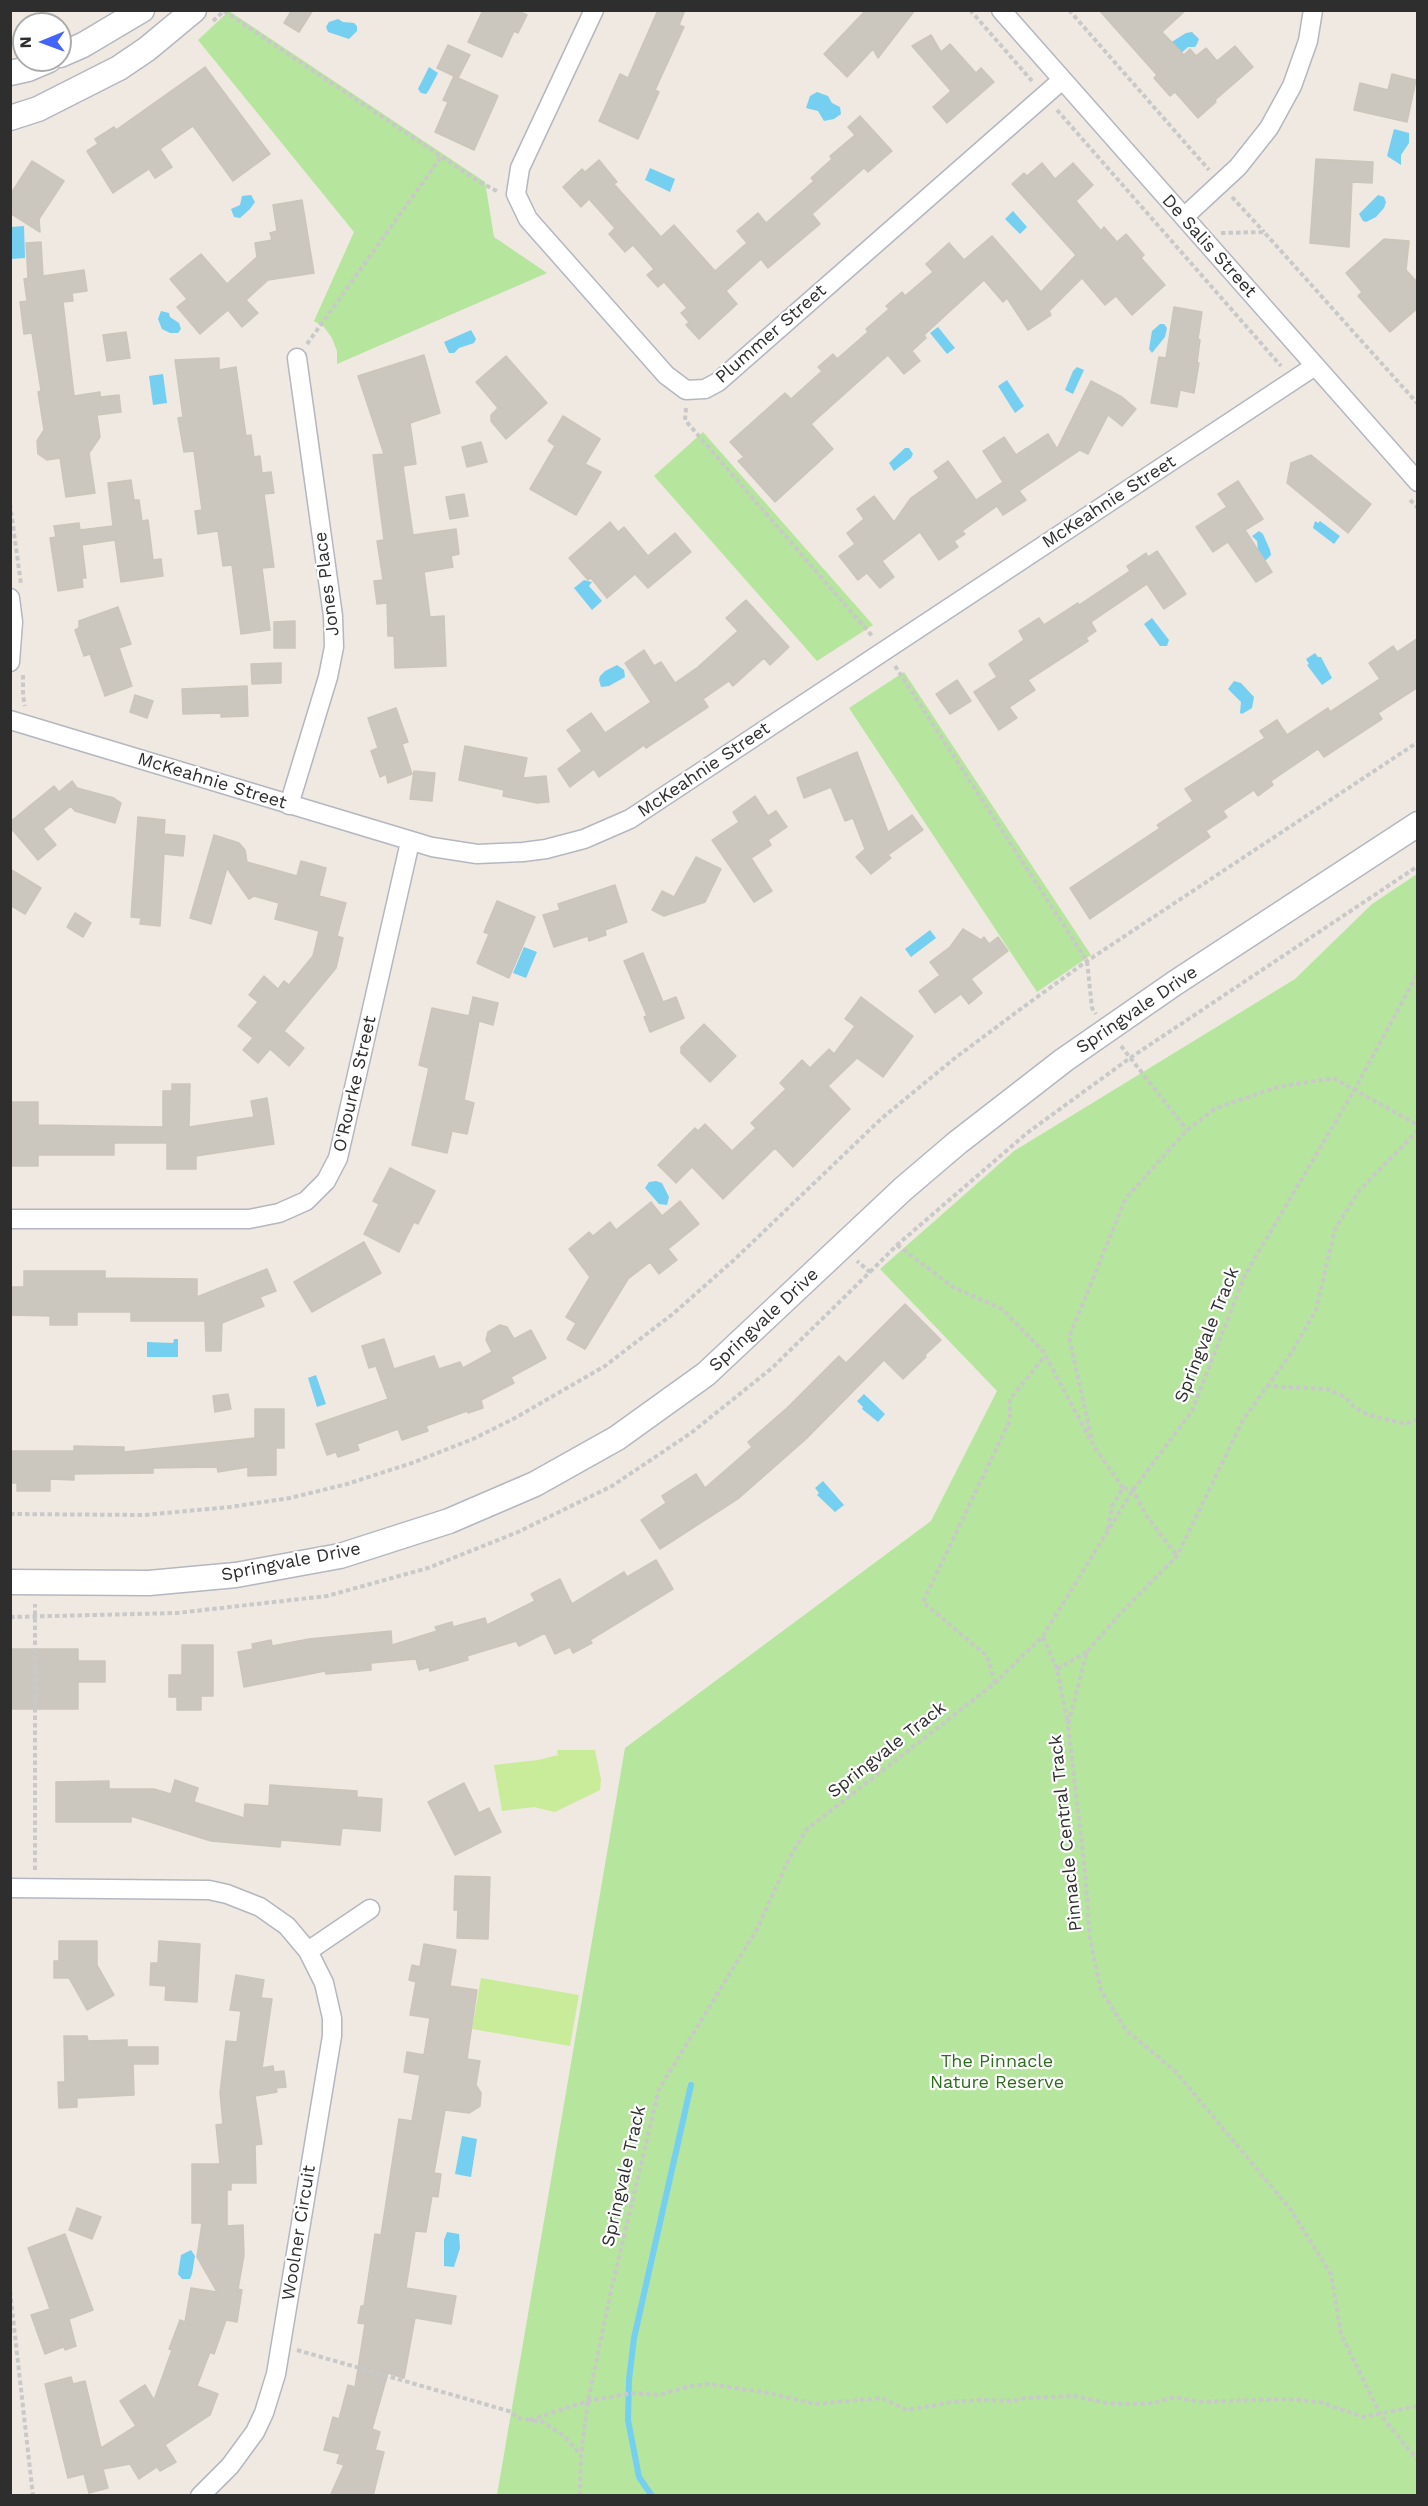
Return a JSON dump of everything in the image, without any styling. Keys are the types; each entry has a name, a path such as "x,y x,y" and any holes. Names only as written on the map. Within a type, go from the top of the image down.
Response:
{"main road":[{"path":"72,50 142,10"},
{"path":"10,118 38,109 119,68 147,49 194,10"},
{"name":"Springvale Drive","path":"10,1582 148,1583 240,1574 340,1556 450,1521 533,1485 617,1438 706,1374 903,1189 966,1136 1064,1060 1418,824"}],"street":[{"path":"516,194 520,168 594,10"},
{"name":"De Salis Street","path":"1000,10 1418,482"},
{"path":"1184,218 1223,193 1238,167 1269,128 1292,86 1308,41 1312,10"},
{"name":"Plummer Street","path":"516,194 528,219 666,375 686,390 705,389 718,382 1062,80"},
{"name":"Jones Place","path":"289,805 328,677 334,647 333,616 297,358"},
{"name":"McKeahnie Street","path":"10,720 410,842 432,847 489,853 546,849 590,837 630,819 879,645 1286,376 1315,366"},
{"path":"16,596 13,622 17,666"},
{"name":"O'Rourke Street","path":"10,1219 249,1219 279,1214 306,1201 326,1181 339,1158 410,842"},
{"name":"Woolner Circuit","path":"10,1888 209,1890 227,1894 260,1907 287,1926 308,1951 324,1983 332,2018 332,2036 276,2374 264,2413 255,2432 230,2466 200,2496"},
{"path":"308,1951 370,1909"}],"path":[{"path":"970,10 1279,363 1286,376"},
{"path":"1069,10 1223,193 1229,194 1418,404"},
{"path":"224,11 441,157 501,193 516,194"},
{"path":"297,358 441,157"},
{"path":"1217,226 1219,233 1264,232"},
{"path":"1279,363 1286,376"},
{"path":"685,420 879,645 1087,961 1092,1008 1187,1130"},
{"path":"10,504 16,596"},
{"path":"865,645 879,645"},
{"path":"17,666 22,696 26,707 33,711"},
{"path":"10,1514 144,1515 230,1507 290,1498 346,1484 412,1463 473,1439 515,1418 605,1366 674,1313 735,1259 882,1118 956,1058 1087,961 1418,742"},
{"path":"870,1272 897,1245 1027,1133 1130,1058 1418,866"},
{"name":"Springvale Track","path":"580,2496 581,2455 588,2402 611,2291 659,2089 756,1932 789,1859 806,1830 994,1683 1043,1636 1133,1490 1192,1411 1245,1275 1355,1089 1418,974"},
{"path":"1093,1445 1069,1336 1126,1198 1187,1130 1216,1108 1278,1087 1333,1078 1355,1089 1367,1099 1418,1125"},
{"name":"Pinnacle Central Track","path":"1418,1130 1359,1191 1335,1229 1316,1310 1292,1352 1243,1420 1177,1556 1118,1616 1087,1652 1068,1725 1085,1871 1090,1940 1101,1990 1126,2030 1175,2071 1291,2210 1330,2274 1341,2334 1380,2414 1418,2461"},
{"path":"897,1245 953,1287 1002,1309 1046,1356 1093,1445 1123,1488 1133,1490 1146,1515 1177,1556"},
{"path":"994,1683 987,1656 923,1602 1010,1420 1010,1399 1046,1356"},
{"path":"1266,1386 1327,1389 1345,1397 1354,1408 1369,1415 1406,1424 1418,1419"},
{"path":"1107,1533 1112,1506 1123,1488"},
{"path":"34,1889 35,1582"},
{"path":"1043,1636 1057,1669 1068,1725"},
{"path":"1057,1669 1087,1652"},
{"path":"10,2291 33,2496"},
{"path":"281,2345 512,2412 517,2418 543,2422 563,2435 581,2455"},
{"path":"530,2420 588,2402 632,2393 660,2395 687,2387 709,2384 769,2393 815,2404 849,2403 864,2398 882,2398 907,2410 952,2402 1013,2401 1024,2398 1074,2396 1106,2403 1129,2404 1154,2403 1174,2397 1200,2402 1287,2399 1320,2402 1363,2417 1418,2406"}],"green space":[{"path":"229,11 485,182 494,237 547,273 337,364 337,351 332,338 324,327 314,321 354,232 198,40"},
{"path":"703,432 873,625 817,661 654,476"},
{"path":"904,672 1091,955 1037,992 849,708"},
{"name":"The Pinnacle Nature Reserve","path":"1417,874 1417,2495 497,2495 625,1748 931,1521 997,1391 880,1269 1014,1151 1295,979 1372,904"},
{"path":"557,1750 595,1750 601,1780 600,1790 555,1812 534,1807 502,1811 494,1765 538,1760 558,1755"},
{"path":"481,1978 579,1995 570,2046 472,2029"}],"water":[{"path":"338,19 357,26 357,31 349,39 328,32 326,27 329,22"},
{"path":"1192,32 1199,39 1197,44 1195,47 1188,47 1176,58 1170,43"},
{"path":"429,67 438,73 426,94 421,93 418,89"},
{"path":"817,92 828,96 832,103 840,107 841,114 834,119 824,121 818,111 806,108 810,96"},
{"path":"1394,129 1409,133 1409,143 1401,155 1401,165 1387,156"},
{"path":"650,168 675,179 670,192 645,180"},
{"path":"251,195 255,202 250,209 240,218 234,217 231,209 240,205 242,196"},
{"path":"1378,195 1384,197 1386,202 1384,208 1376,217 1366,222 1363,221 1359,214"},
{"path":"1013,211 1027,227 1020,234 1005,219"},
{"path":"24,226 25,258 11,259 11,227"},
{"path":"161,311 169,313 170,317 179,323 181,329 178,333 170,333 162,329 158,319"},
{"path":"1160,324 1164,324 1167,328 1165,337 1152,353 1149,349 1152,331"},
{"path":"938,327 955,348 947,354 930,333"},
{"path":"471,330 476,339 474,343 459,348 454,353 449,353 444,342"},
{"path":"1077,367 1084,370 1073,394 1065,390"},
{"path":"163,374 167,403 153,405 149,376"},
{"path":"1007,380 1024,406 1015,413 998,386"},
{"path":"905,448 909,448 913,454 894,471 889,463"},
{"path":"1315,521 1318,523 1320,521 1340,536 1334,544 1313,528"},
{"path":"1259,531 1263,534 1271,555 1265,561 1258,550 1257,541 1252,536"},
{"path":"584,580 592,582 589,586 602,601 592,610 574,588"},
{"path":"1152,618 1169,640 1167,646 1160,646 1144,624"},
{"path":"1315,653 1321,657 1332,678 1322,685 1307,665 1309,664 1306,659"},
{"path":"617,665 624,670 625,677 609,686 601,687 600,676"},
{"path":"1234,681 1241,683 1254,697 1252,708 1242,714 1240,713 1241,702 1228,689"},
{"path":"930,930 936,938 911,957 905,949"},
{"path":"524,947 537,952 526,978 513,973"},
{"path":"649,1182 662,1183 669,1197 667,1205 659,1204 645,1188"},
{"path":"174,1339 178,1339 178,1357 147,1357 147,1342 173,1343"},
{"path":"316,1375 326,1404 317,1407 308,1378"},
{"path":"864,1394 885,1414 878,1422 862,1409 863,1407 857,1401"},
{"path":"823,1481 844,1505 835,1512 817,1495 819,1493 815,1488"},
{"path":"462,2136 477,2139 471,2177 455,2174"},
{"path":"447,2232 459,2234 460,2248 454,2267 444,2266 444,2240"},
{"path":"191,2250 195,2256 192,2274 190,2279 182,2279 178,2274 181,2255"}],"building":[{"path":"292,10 313,10 299,32 284,23"},
{"path":"483,10 516,10 527,15 518,33 514,31 502,57 468,42"},
{"path":"658,10 685,10 679,25 684,27 655,90 659,92 638,139 599,121 620,74 628,78"},
{"path":"866,10 915,10 878,58 873,49 847,77 824,54"},
{"path":"1099,10 1186,10 1162,32 1184,55 1190,49 1196,56 1206,48 1217,61 1235,46 1253,67 1198,118 1175,92 1170,96 1154,78 1157,75"},
{"path":"931,35 941,52 950,44 976,73 981,68 994,82 947,123 933,107 951,91 912,46"},
{"path":"448,45 470,55 458,78 498,96 474,150 435,132 448,102 443,100 454,76 437,68"},
{"path":"205,67 270,154 233,181 193,126 160,149 172,167 155,178 149,169 113,193 87,151 98,144 95,139 114,127 116,130"},
{"path":"1392,74 1416,80 1407,122 1354,110 1360,83 1388,90"},
{"path":"860,116 892,151 868,172 864,168 812,214 820,224 768,268 761,259 726,291 737,304 699,339 686,325 689,322 681,313 687,308 664,282 658,287 647,275 654,269 633,245 625,252 609,234 615,228 589,199 581,207 563,187 582,169 585,172 599,160 617,182 614,184 661,237 674,225 715,271 747,243 737,231 758,213 766,223 814,181 811,178 832,159 830,156 855,135 848,127"},
{"path":"1316,159 1373,162 1372,183 1352,182 1349,247 1310,243"},
{"path":"32,161 64,181 39,219 40,232 10,213 10,195"},
{"path":"1042,163 1055,179 1073,163 1093,185 1076,201 1101,231 1104,227 1117,242 1126,234 1144,255 1141,258 1165,285 1132,315 1116,296 1105,305 1082,278 1049,311 1051,315 1028,330 1007,298 1003,302 984,280 924,335 926,338 912,351 920,361 904,374 888,355 811,424 833,449 775,502 738,461 744,457 730,442 785,393 791,399 822,371 818,367 833,354 837,359 868,332 866,329 889,309 886,306 902,292 905,296 933,272 926,264 949,243 964,260 992,236 1041,292 1076,255 1012,184 1024,173 1027,176"},
{"path":"302,200 314,273 268,280 246,300 258,313 242,327 228,310 200,334 177,307 187,299 170,279 201,254 227,284 257,257 255,243 272,240 270,233 277,231 273,205"},
{"path":"1384,239 1409,241 1406,270 1418,283 1418,308 1390,332 1358,296 1362,292 1346,273"},
{"path":"41,242 43,276 84,270 87,291 72,293 73,301 63,302 74,396 100,392 100,397 119,395 121,412 97,415 100,437 89,453 95,493 66,497 60,458 47,460 38,454 37,441 44,430 38,392 41,391 32,333 24,334 20,302 27,301 24,279 28,278 26,243"},
{"path":"1174,307 1202,312 1198,339 1200,340 1197,363 1199,363 1194,393 1180,390 1177,407 1151,403 1159,357 1166,358"},
{"path":"126,332 130,358 107,361 103,335"},
{"path":"424,355 440,413 410,423 416,464 403,466 413,535 456,529 459,554 451,556 453,567 424,572 430,617 444,616 446,666 395,668 394,636 388,636 387,603 377,604 374,581 383,580 377,541 384,540 373,455 384,454 358,376"},
{"path":"506,356 547,403 506,439 491,421 491,415 498,408 476,382"},
{"path":"219,358 219,370 236,367 246,436 251,435 254,457 260,456 262,473 271,472 274,493 264,494 274,567 262,568 270,630 241,634 232,565 223,566 218,531 198,534 195,511 202,510 194,451 184,452 178,418 183,417 175,360"},
{"path":"1091,381 1122,397 1136,409 1122,426 1108,415 1088,454 1080,450 1019,491 1026,500 1003,515 997,506 962,531 965,534 954,541 958,547 939,560 920,532 882,561 894,577 880,588 867,573 858,580 839,556 855,544 847,533 864,519 857,509 874,496 894,522 911,498 939,478 934,471 948,461 976,500 1003,482 983,451 1004,437 1016,455 1048,434 1057,449"},
{"path":"563,416 600,439 585,464 601,472 576,515 530,489 555,446 548,441"},
{"path":"481,442 487,462 467,467 462,447"},
{"path":"1311,455 1371,504 1348,533 1287,483 1291,463"},
{"path":"131,480 134,500 139,500 142,521 148,520 153,560 161,559 163,576 121,582 115,540 82,545 86,578 82,578 83,587 58,591 50,538 56,537 54,526 79,523 80,530 113,526 108,483"},
{"path":"1238,481 1263,519 1245,530 1272,572 1256,582 1228,542 1213,552 1196,527 1227,507 1218,494"},
{"path":"464,494 468,516 450,519 446,497"},
{"path":"610,522 618,532 624,527 648,556 675,533 691,552 648,588 635,574 607,598 591,578 588,580 569,558"},
{"path":"1157,551 1186,594 1164,609 1147,584 1091,622 1096,631 1086,638 1088,641 1028,680 1035,690 1009,707 1017,718 999,730 974,692 997,677 989,664 1024,640 1019,631 1039,618 1044,625 1078,603 1079,605 1130,571 1127,566 1146,553 1148,557"},
{"path":"746,600 789,647 770,665 764,658 733,686 729,681 703,699 708,707 646,748 644,745 599,777 594,769 570,787 558,769 582,751 567,730 591,713 605,733 651,702 625,663 644,650 654,666 661,662 675,683 698,667 738,631 726,618"},
{"path":"118,607 131,644 119,648 132,686 105,696 90,654 84,656 75,630 79,628 79,621"},
{"path":"295,621 295,648 274,648 274,622"},
{"path":"1418,638 1418,687 1378,713 1382,719 1324,757 1318,749 1271,781 1273,785 1258,796 1254,790 1223,811 1227,817 1206,831 1210,837 1090,919 1070,888 1160,828 1157,825 1193,801 1185,789 1265,738 1260,731 1277,720 1287,735 1328,708 1330,712 1380,679 1369,663 1393,646 1397,652"},
{"path":"281,663 281,683 252,684 251,664"},
{"path":"957,680 971,701 950,714 936,694"},
{"path":"247,686 248,716 221,717 221,713 183,714 182,689"},
{"path":"135,695 153,701 147,718 130,712"},
{"path":"396,708 408,742 402,744 412,774 388,783 386,774 380,777 371,751 378,748 368,718"},
{"path":"465,746 527,758 523,778 546,776 549,802 537,803 503,796 504,790 459,780"},
{"path":"857,752 888,832 912,815 923,830 888,855 891,858 871,874 856,857 865,849 853,818 845,821 831,787 804,798 797,778"},
{"path":"414,771 435,773 432,801 410,799"},
{"path":"72,781 77,788 114,798 121,803 115,823 75,811 71,806 43,829 56,845 38,860 10,827 10,822 54,786 59,792"},
{"path":"755,796 768,816 776,811 787,827 768,840 771,845 751,858 772,891 754,902 712,840 739,822 733,812"},
{"path":"138,817 165,820 164,834 185,836 183,856 164,854 160,926 140,924 141,918 131,917"},
{"path":"214,835 239,843 245,850 247,862 297,876 301,861 326,868 319,896 346,903 337,936 343,938 336,968 284,1031 304,1048 289,1066 270,1049 258,1063 243,1050 253,1038 238,1026 258,1002 249,995 264,976 278,989 284,981 289,985 313,956 319,931 275,919 279,903 254,896 249,899 227,868 211,924 190,918"},
{"path":"696,857 721,869 705,902 664,916 652,910 662,891 674,897"},
{"path":"10,869 41,888 25,914 10,905"},
{"path":"615,885 627,922 605,930 606,935 589,941 588,936 554,947 543,915 560,910 558,904"},
{"path":"497,901 535,917 509,978 477,963 489,934 484,932"},
{"path":"75,913 91,923 83,937 67,927"},
{"path":"963,929 981,940 984,937 989,944 998,937 1008,951 971,979 982,993 969,1004 961,994 935,1013 919,991 940,975 930,962 950,947"},
{"path":"643,953 663,1002 676,997 684,1018 650,1032 644,1017 647,1016 624,961"},
{"path":"473,997 498,1003 493,1025 479,1021 464,1100 474,1103 467,1134 452,1131 447,1153 412,1145 429,1068 419,1065 432,1008 469,1016"},
{"path":"861,997 913,1036 883,1077 857,1058 828,1086 850,1109 793,1167 775,1148 723,1199 692,1167 676,1183 658,1165 695,1128 698,1131 705,1124 732,1151 756,1128 751,1123 786,1089 780,1083 802,1060 810,1068 829,1049 834,1054 855,1026 845,1019"},
{"path":"704,1024 736,1056 710,1082 681,1053 681,1047"},
{"path":"172,1084 190,1084 189,1127 254,1117 251,1101 267,1098 274,1144 196,1156 196,1169 167,1169 167,1143 114,1143 114,1155 38,1155 38,1166 12,1166 12,1102 38,1102 38,1125 163,1127 163,1091 172,1091"},
{"path":"390,1168 435,1191 418,1224 414,1222 399,1252 364,1234 379,1204 373,1201"},
{"path":"680,1201 699,1224 668,1249 677,1260 659,1274 650,1262 628,1279 585,1349 567,1339 576,1323 566,1317 590,1277 569,1249 589,1232 593,1236 610,1222 616,1230 651,1202 662,1216"},
{"path":"364,1242 381,1273 312,1312 294,1282"},
{"path":"267,1269 276,1291 260,1297 264,1306 222,1323 221,1351 206,1351 205,1321 131,1321 131,1312 77,1312 77,1325 50,1325 50,1316 10,1315 10,1287 24,1287 24,1271 105,1271 105,1278 197,1279 197,1297"},
{"path":"905,1304 941,1340 925,1355 926,1357 903,1379 884,1360 806,1439 739,1498 660,1549 641,1520 666,1503 662,1496 696,1474 705,1488 752,1447 748,1442 787,1408 839,1356 846,1363"},
{"path":"500,1325 507,1327 514,1339 531,1330 546,1358 511,1377 514,1383 481,1400 483,1408 468,1413 467,1411 426,1426 428,1431 402,1440 398,1429 357,1444 359,1450 338,1457 336,1452 327,1455 316,1424 388,1399 376,1366 369,1368 362,1346 384,1339 394,1369 434,1356 439,1369 460,1362 463,1368 492,1352 486,1340 488,1332"},
{"path":"228,1394 231,1409 215,1412 213,1396"},
{"path":"255,1409 284,1409 284,1448 276,1448 276,1475 248,1476 248,1467 218,1472 217,1467 153,1468 153,1473 74,1474 74,1480 50,1479 50,1491 17,1491 17,1483 10,1483 10,1451 74,1451 74,1446 124,1447 124,1452 255,1438"},
{"path":"656,1560 673,1589 590,1640 592,1643 573,1653 570,1647 555,1654 545,1633 519,1646 516,1641 467,1656 468,1660 430,1671 429,1667 419,1670 416,1659 371,1663 371,1670 326,1674 325,1671 244,1687 238,1652 253,1649 252,1644 271,1640 272,1646 309,1639 391,1631 392,1645 437,1631 435,1627 452,1622 453,1627 485,1618 487,1625 535,1601 531,1594 560,1579 572,1604 624,1572 627,1577"},
{"path":"182,1645 213,1645 213,1696 201,1696 201,1710 177,1710 177,1697 169,1697 169,1675 182,1675"},
{"path":"10,1649 78,1649 78,1661 105,1661 105,1682 78,1682 78,1709 10,1709"},
{"path":"175,1780 198,1788 194,1802 244,1818 245,1804 269,1806 270,1785 357,1791 357,1797 382,1799 380,1831 342,1828 340,1845 281,1840 280,1847 211,1841 131,1816 131,1822 56,1822 56,1782 109,1781 109,1789 154,1789 171,1794"},
{"path":"464,1783 479,1813 489,1808 501,1832 455,1855 428,1802"},
{"path":"455,1876 490,1877 488,1939 457,1938 458,1910 454,1910"},
{"path":"59,1941 97,1941 97,1965 114,1995 87,2010 69,1978 54,1978 54,1961 59,1961"},
{"path":"159,1941 200,1944 197,2002 165,2000 166,1986 150,1985 151,1963 158,1963"},
{"path":"424,1944 456,1950 450,1986 477,1990 467,2059 480,2061 476,2085 481,2093 480,2106 469,2113 445,2110 434,2173 441,2174 438,2197 432,2196 426,2232 415,2231 406,2288 456,2296 451,2324 415,2318 404,2378 388,2373 372,2429 380,2432 375,2450 384,2452 373,2496 330,2496 344,2465 337,2463 340,2454 324,2450 333,2417 339,2419 348,2385 355,2387 365,2324 358,2323 361,2306 364,2306 375,2234 381,2235 399,2119 412,2121 420,2075 404,2072 407,2052 424,2055 430,2018 410,2015 416,1982 409,1980 412,1965 420,1967"},
{"path":"236,1975 264,1980 261,1998 272,1999 262,2068 273,2066 274,2072 284,2071 286,2087 276,2088 277,2092 255,2096 262,2144 255,2145 256,2183 231,2183 231,2190 227,2190 227,2226 243,2225 244,2255 238,2289 242,2290 237,2322 226,2320 214,2354 210,2352 197,2386 218,2394 210,2415 165,2445 176,2462 160,2471 157,2467 139,2479 130,2464 103,2469 108,2488 89,2493 84,2474 68,2478 45,2384 71,2377 73,2384 85,2381 101,2448 136,2426 120,2401 145,2385 154,2400 180,2320 185,2322 191,2288 217,2292 197,2257 202,2223 192,2223 192,2164 220,2164 216,2125 223,2124 220,2093 226,2041 237,2042 241,2011 230,2010"},
{"path":"64,2036 87,2036 88,2041 127,2040 127,2047 158,2047 158,2064 133,2064 134,2095 77,2098 77,2107 59,2108 58,2082 65,2082"},
{"path":"77,2208 101,2217 92,2239 69,2230"},
{"path":"65,2234 93,2310 69,2319 76,2346 65,2350 56,2324 63,2347 45,2354 31,2315 50,2309 28,2248"}],"waterway":[{"path":"652,2496 639,2477 628,2420 629,2380 634,2338 691,2085"}]}
